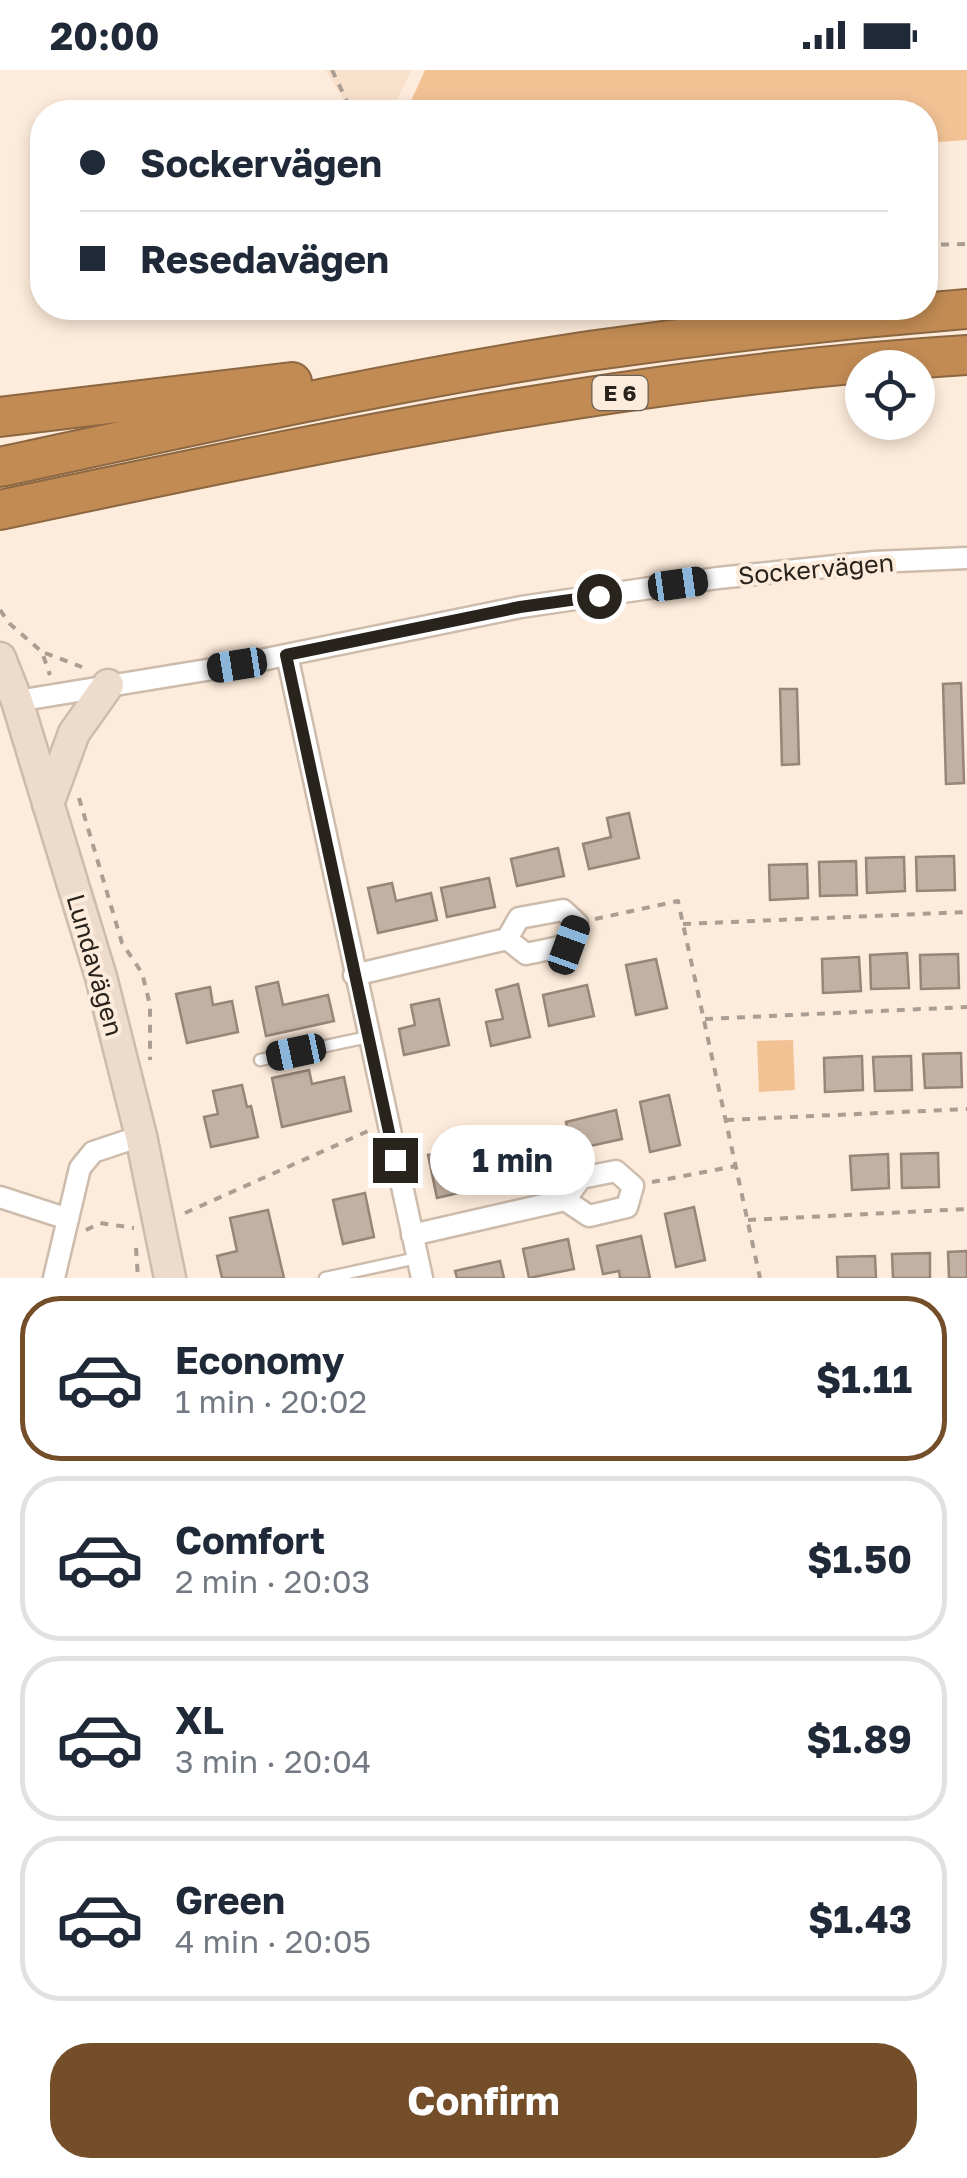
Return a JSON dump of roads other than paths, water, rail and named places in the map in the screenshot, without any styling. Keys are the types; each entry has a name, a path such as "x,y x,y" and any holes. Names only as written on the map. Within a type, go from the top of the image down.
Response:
{"highway":[{"name":"E 6","path":"938,312 967,309"},
{"name":"E 6","path":"0,466 494,367 733,332 855,320"},
{"name":"E 6","path":"0,510 275,451 751,374 967,355"},
{"path":"0,417 342,377 494,367"},
{"path":"0,528 275,451"}],"main road":[{"name":"Lundavägen","path":"0,658 8,702 48,804 98,967 170,1278"},
{"path":"48,804 74,732 108,685"}],"street":[{"name":"Sockervägen","path":"8,702 286,655 520,607 718,578 874,562 967,558"},
{"path":"286,655 420,1268"},
{"path":"354,976 506,939 519,918 564,910 577,923 569,945 526,954 506,939"},
{"path":"54,1278 74,1228 77,1178 85,1159 105,1146 140,1136"},
{"path":"412,1234 564,1200 581,1178 616,1171 633,1186 628,1207 589,1216 564,1200"},
{"path":"0,1197 74,1228"}],"lane":[{"path":"260,1060 368,1037"},
{"path":"325,1278 420,1268"}]}
